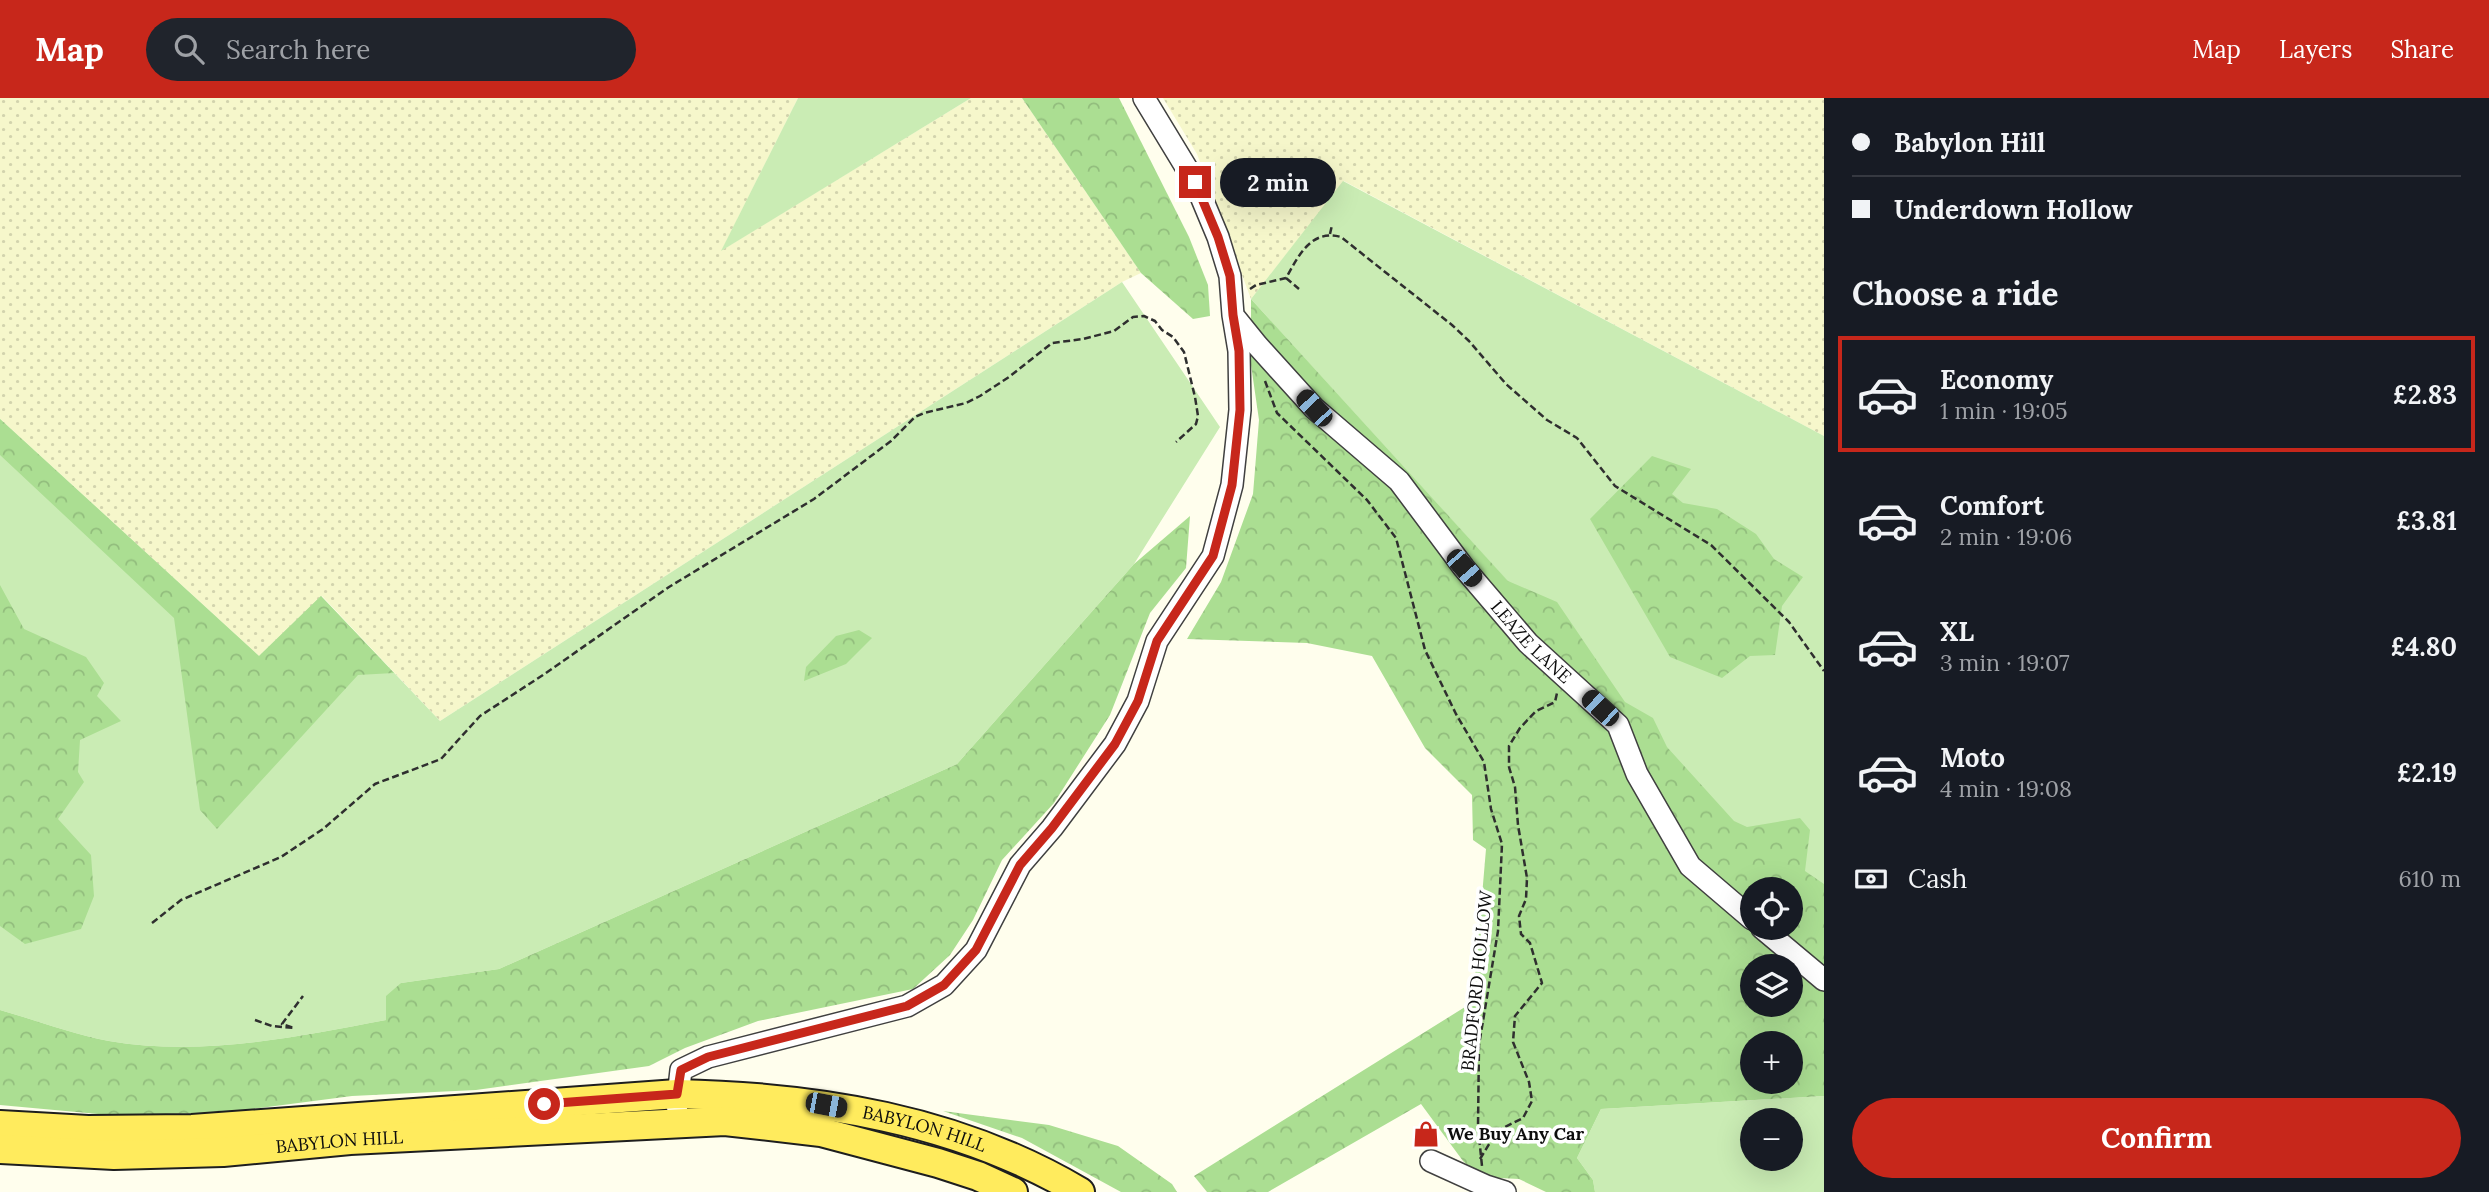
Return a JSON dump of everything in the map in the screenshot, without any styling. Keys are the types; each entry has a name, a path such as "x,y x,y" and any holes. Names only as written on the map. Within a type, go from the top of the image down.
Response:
{"main road":[{"name":"BABYLON HILL","path":"0,1125 88,1130 192,1129 677,1094 742,1095 804,1101 892,1118 957,1137 1019,1160 1080,1192"},
{"name":"BABYLON HILL","path":"0,1149 114,1155 223,1152 351,1140 725,1121 821,1132 978,1176 1013,1192"}],"street":[{"path":"678,1123 677,1094 681,1070 708,1057 907,1006 944,985 976,950 1020,865 1052,828 1115,744 1138,701 1157,641 1213,556 1232,485 1240,410 1239,351 1230,276 1218,237 1195,182 1144,98"},
{"name":"LEAZE LANE","path":"1233,315 1314,408 1399,481 1464,568 1528,643 1618,724 1637,774 1690,866 1740,909"},
{"path":"1776,940 1824,980"},
{"path":"1426,1164 1488,1191"}],"path":[{"path":"1330,234 1332,225"},
{"path":"1233,315 1238,296 1256,285 1286,278 1298,256 1315,238 1330,234 1341,237 1452,325 1506,384 1547,420 1577,438 1615,486 1711,545 1789,622 1824,671"},
{"path":"1286,278 1300,289"},
{"path":"152,923 181,900 281,857 323,830 375,784 441,759 480,716 669,587 814,499 891,441 915,417 966,403 981,396 1052,343 1114,331 1133,317 1144,316 1155,321 1162,331 1173,337 1184,352 1195,397 1198,416 1196,424 1176,442"},
{"name":"BRADFORD HOLLOW","path":"1257,345 1257,362 1277,413 1367,500 1396,538 1425,650 1456,714 1484,762 1491,810 1502,844 1498,931 1479,1045 1478,1127 1480,1159 1488,1191"},
{"path":"1480,1159 1497,1132 1523,1118 1532,1101 1529,1082 1513,1042 1515,1016 1542,983 1530,943 1521,934 1518,916 1526,899 1527,878 1515,788 1509,767 1510,747 1520,729 1536,711 1555,702 1558,687"},
{"path":"255,1020 272,1026 294,1028 282,1024 303,996"}],"green space":[{"path":"0,98 798,98 722,250 971,98 1022,98 1141,273 1122,282 440,721 322,596 259,656 0,419"},
{"path":"798,98 971,98 721,251"},
{"path":"1022,98 1119,98 1189,237 1208,285 1210,316 1193,319 1141,273"},
{"path":"1163,98 1824,98 1824,436 1344,181 1251,299 1197,154"},
{"path":"1343,181 1824,436 1824,929 1803,904 1803,877 1777,877 1251,299"},
{"path":"1122,282 1220,427 1134,564 957,764 499,969 401,983 386,1020 248,1043 179,1047 109,1041 0,1010 0,419 259,656 321,596 440,721"},
{"path":"1251,299 1508,581 1557,602 1625,702 1653,718 1667,747 1734,821 1747,827 1800,818 1810,830 1805,871 1824,884 1824,1096 1601,1109 1577,1158 1593,1180 1595,1192 1546,1192 1519,1179 1480,1177 1463,1161 1421,1104 1268,1192 1207,1192 1194,1176 1473,1002 1486,849 1473,840 1472,795 1425,748 1372,656 1307,643 1187,639 1221,582 1253,494 1259,420 1251,365"},
{"path":"0,419 259,656 321,596 394,673 358,675 217,829 200,810 174,618 0,455"},
{"path":"1652,456 1691,469 1672,494 1683,503 1717,509 1756,534 1774,559 1803,577 1782,606 1775,655 1750,656 1722,678 1670,657 1590,519"},
{"path":"1190,516 1186,568 1150,613 1110,715 1054,803 1002,860 973,920 950,955 913,989 758,1021 685,1048 649,1066 476,1090 352,1096 222,1113 109,1115 0,1105 0,1010 109,1041 179,1047 248,1043 386,1020 386,996 401,983 499,969 957,764 1134,564"},
{"path":"0,585 24,629 86,657 104,683 97,696 121,721 80,740 78,772 84,782 58,819 91,855 94,896 81,929 25,944 0,926"},
{"path":"859,630 872,638 846,664 804,681 806,667 836,636"},
{"path":"1824,1096 1824,1192 1595,1192 1593,1180 1577,1158 1601,1109"},
{"path":"943,1111 1049,1125 1118,1146 1172,1184 1177,1192 1121,1192 1022,1138"}],"place":[{"name":"We Buy Any Car","path":"1426,1134"}],"route":[{"path":"544,1104 677,1094 681,1070 708,1057 907,1006 944,985 976,950 1020,865 1052,828 1115,744 1138,701 1157,641 1213,556 1232,485 1240,410 1239,351 1230,276 1218,237 1195,182"}]}
